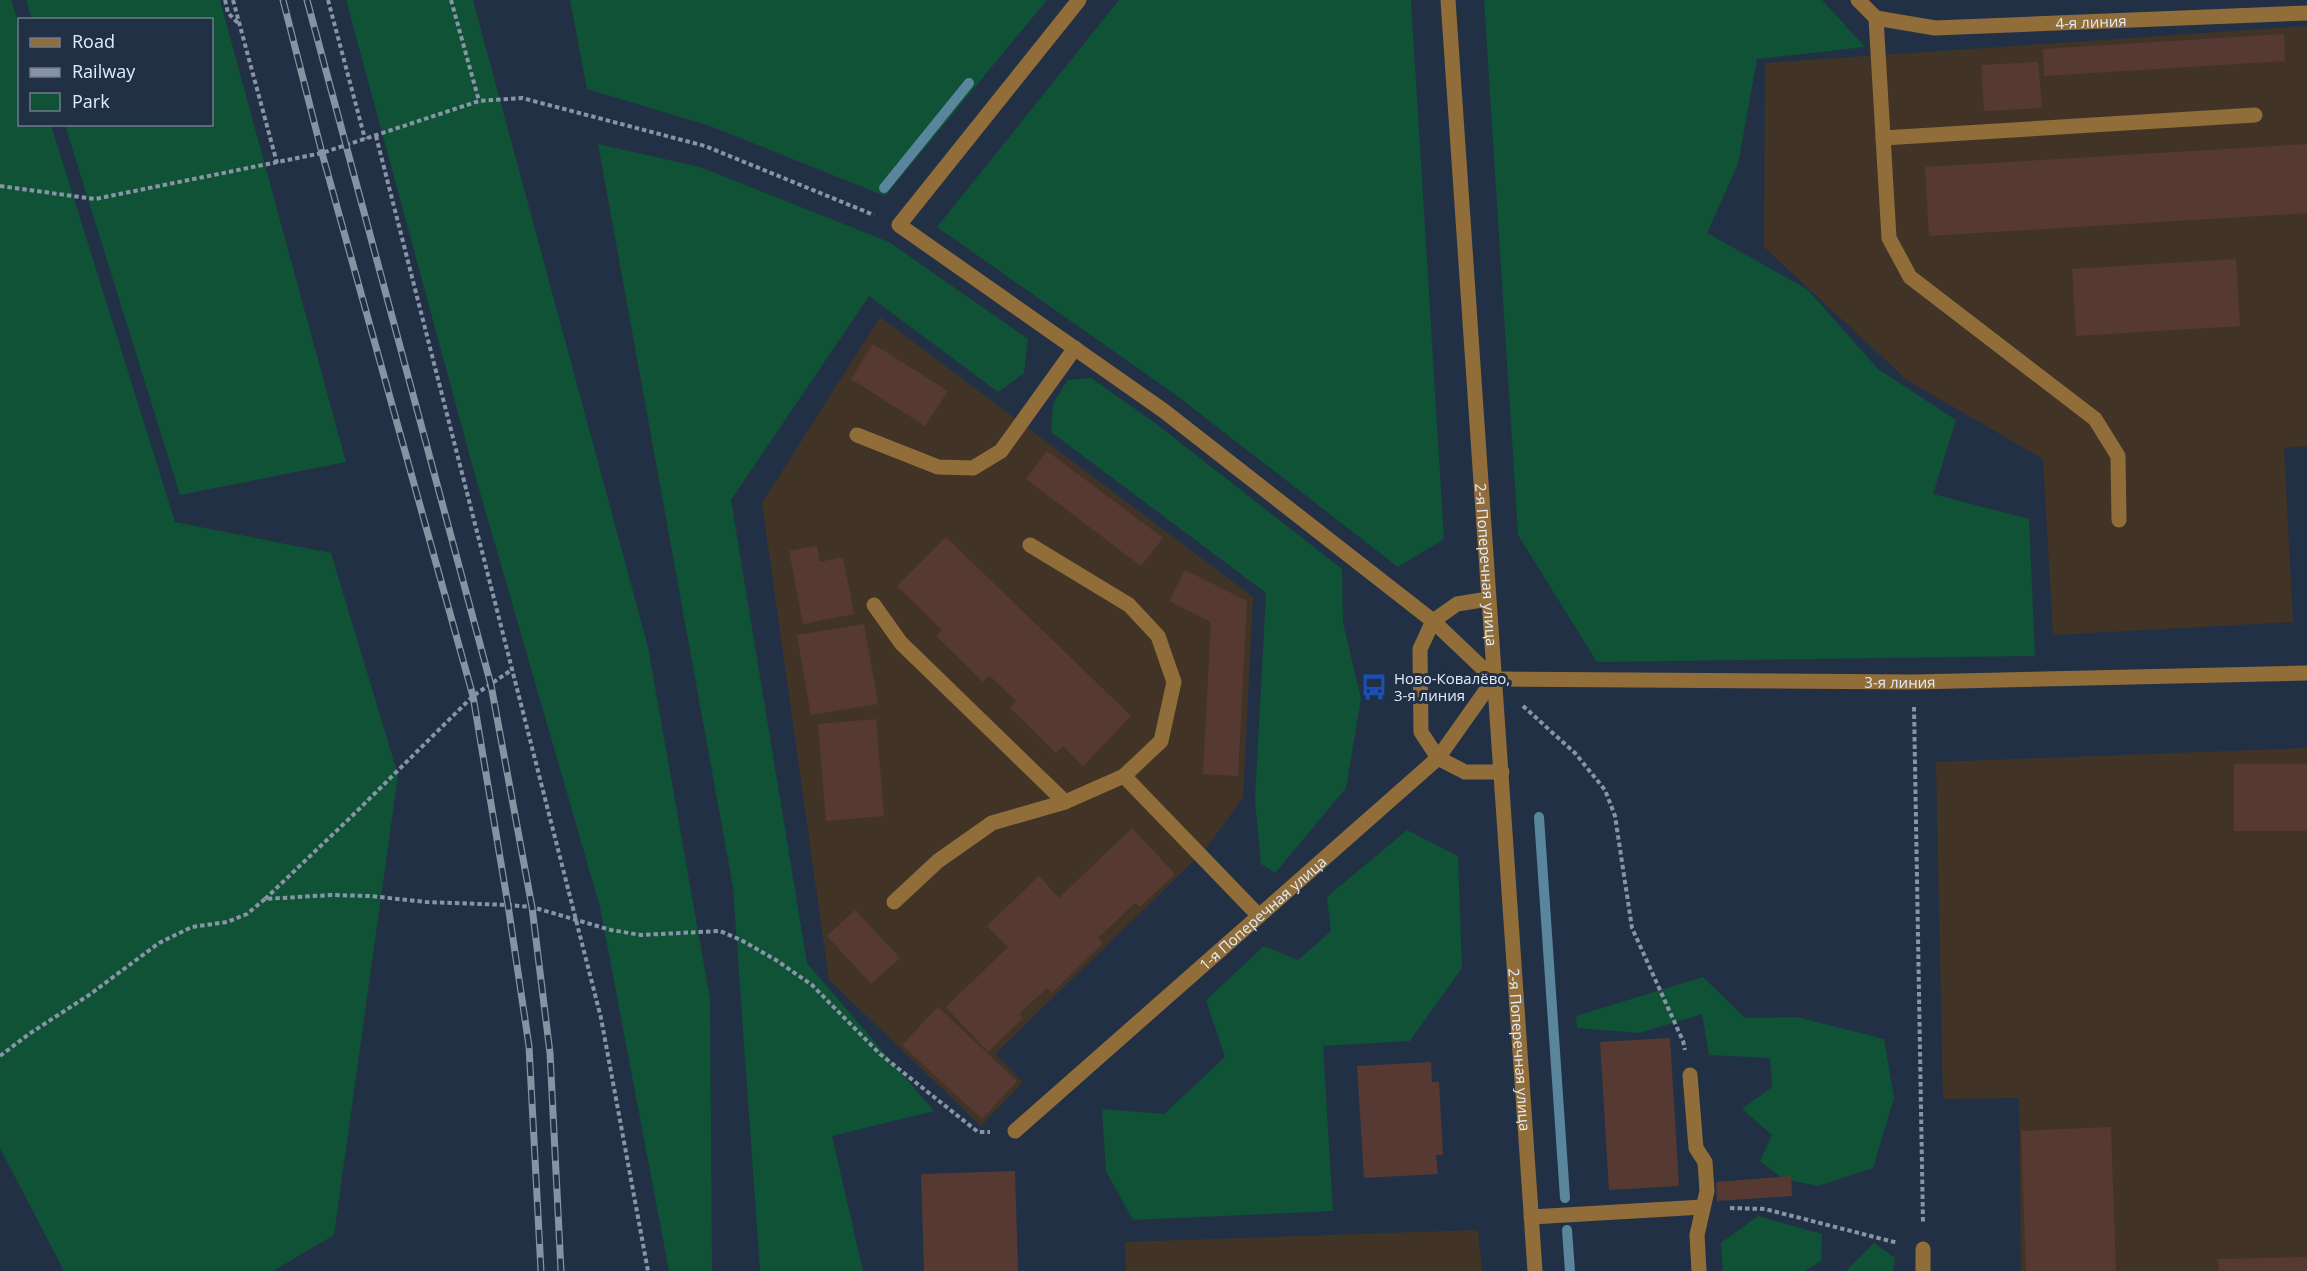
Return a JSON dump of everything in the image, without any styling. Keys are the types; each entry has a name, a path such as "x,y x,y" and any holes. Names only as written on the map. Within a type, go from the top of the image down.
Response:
{"street":[{"path":"1079,0 899,225 1164,411 1433,621 1494,679"},
{"name":"2-я Поперечная улица","path":"1448,0 1535,1271"},
{"path":"1858,0 1876,18 1889,238 1910,277 2095,419 2118,456 2119,520"},
{"name":"4-я линия","path":"1876,18 1935,28 2307,13"},
{"path":"1883,138 2255,115"},
{"path":"857,435 938,467 973,468 1001,451 1075,348"},
{"path":"894,902 938,861 992,823 1065,802 1124,776 1161,741 1174,682 1158,636 1129,605 1030,545"},
{"path":"1488,599 1457,604 1433,621 1420,649 1421,732 1438,758 1465,772 1502,772"},
{"path":"874,604 901,643 1065,802"},
{"name":"3-я линия","path":"1494,679 1914,682 2307,673"},
{"name":"1-я Поперечная улица","path":"1015,1131 1438,758 1494,679"},
{"path":"1124,776 1259,916"},
{"path":"1690,1075 1696,1148 1706,1162 1707,1191 1697,1235 1699,1271"},
{"path":"1532,1217 1702,1207"},
{"path":"1923,1249 1923,1271"}],"path":[{"path":"225,0 228,13 240,25"},
{"path":"233,0 277,163"},
{"path":"328,0 365,139"},
{"path":"451,0 479,101"},
{"path":"0,186 95,200 322,153 479,101 522,98 705,146 899,225"},
{"path":"376,135 601,1018 648,1271"},
{"path":"0,1056 89,995 159,943 192,927 227,922 247,914 352,816 473,696 513,669"},
{"path":"1494,679 1575,753 1605,790 1614,816 1632,928 1683,1041 1690,1075"},
{"path":"1702,1207 1765,1209 1923,1249 1914,682"},
{"path":"265,899 361,896 426,902 508,905 532,908 610,930 640,935 720,931 776,960 813,985 880,1054 978,1132 1015,1131"}],"shaded area":[{"path":"2307,26 2307,446 2284,448 2293,622 2053,635 2043,459 1907,380 1764,247 1765,63"},
{"path":"880,317 1253,597 1243,798 1205,850 995,1054 1023,1082 981,1126 829,980 762,503"},
{"path":"2307,748 2307,1271 2021,1271 2019,1098 1943,1099 1936,762"},
{"path":"1478,1230 1482,1271 1126,1271 1125,1242"}],"green space":[{"path":"0,0 11,0 18,21 18,126 51,126 175,522 331,553 398,775 334,1235 273,1271 64,1271 0,1148"},
{"path":"26,0 220,0 346,462 180,495 65,126 213,126 213,18 32,18"},
{"path":"346,0 473,0 648,647 710,999 712,1271 669,1271 600,907 475,475"},
{"path":"570,0 1047,0 885,196 710,126 587,89"},
{"path":"1119,0 1411,0 1444,539 1398,567 1176,395 937,227"},
{"path":"1484,0 1822,0 1865,47 1757,59 1738,164 1707,233 1807,289 1878,369 1956,420 1933,494 2029,519 2035,656 1597,662 1518,535"},
{"path":"598,144 700,167 889,242 1028,339 1024,373 998,392 869,296 731,500 807,963 934,1111 832,1136 863,1271 760,1271 733,887"},
{"path":"1091,378 1155,423 1342,569 1343,623 1361,698 1346,788 1275,873 1261,864 1255,800 1266,593 1051,432 1053,403 1068,380"},
{"path":"1407,830 1458,856 1462,968 1410,1041 1323,1046 1333,1211 1133,1220 1106,1171 1102,1109 1164,1114 1225,1057 1206,1000 1264,946 1298,960 1331,931 1327,897"},
{"path":"1703,977 1745,1018 1797,1017 1884,1039 1894,1098 1873,1168 1818,1186 1783,1179 1760,1161 1772,1135 1742,1109 1772,1087 1770,1058 1709,1055 1702,1014 1639,1033 1577,1028 1576,1016"},
{"path":"1758,1216 1822,1234 1821,1261 1805,1271 1723,1271 1721,1243"},
{"path":"1874,1243 1895,1258 1893,1271 1846,1271"}],"building":[{"path":"2284,34 2285,61 2044,76 2043,49"},
{"path":"2038,62 2042,108 1984,111 1981,65"},
{"path":"2307,144 2307,213 1929,236 1925,167"},
{"path":"2236,259 2240,326 2076,336 2072,269"},
{"path":"873,344 948,391 925,426 851,379"},
{"path":"1047,451 1163,538 1141,566 1026,479"},
{"path":"946,537 1131,716 1083,766 1063,746 1056,753 1010,708 1016,701 989,675 983,682 936,636 942,630 897,586"},
{"path":"817,546 820,562 843,557 854,614 803,624 789,551"},
{"path":"1185,570 1247,601 1238,776 1203,774 1211,622 1169,601"},
{"path":"864,624 878,704 811,715 797,635"},
{"path":"876,719 884,816 826,821 818,724"},
{"path":"2234,764 2307,764 2307,831 2234,831"},
{"path":"1132,828 1175,874 1140,907 1135,903 1098,938 1103,943 1052,993 1047,988 1019,1014 1023,1018 988,1052 946,1007 1008,947 987,926 1039,876 1059,898"},
{"path":"855,910 900,958 871,984 827,936"},
{"path":"938,1007 1017,1081 982,1119 902,1045"},
{"path":"1670,1038 1679,1186 1609,1190 1600,1042"},
{"path":"1431,1062 1432,1082 1439,1082 1443,1155 1436,1155 1438,1174 1364,1178 1357,1066"},
{"path":"2111,1127 2116,1271 2026,1271 2021,1131"},
{"path":"1015,1171 1018,1271 924,1271 921,1174"},
{"path":"1791,1176 1792,1196 1717,1201 1716,1182"},
{"path":"2307,1257 2307,1271 2219,1271 2218,1259"}],"waterway":[{"path":"884,188 969,83"},
{"path":"1539,817 1565,1198"},
{"path":"1567,1230 1570,1271"}],"railway":[{"path":"283,0 322,153 473,696 529,1046 541,1271"},
{"path":"307,0 491,685 532,907 550,1053 561,1271"}],"place":[{"name":"Ново-Ковалёво, 3-я линия","path":"1374,687"}]}
